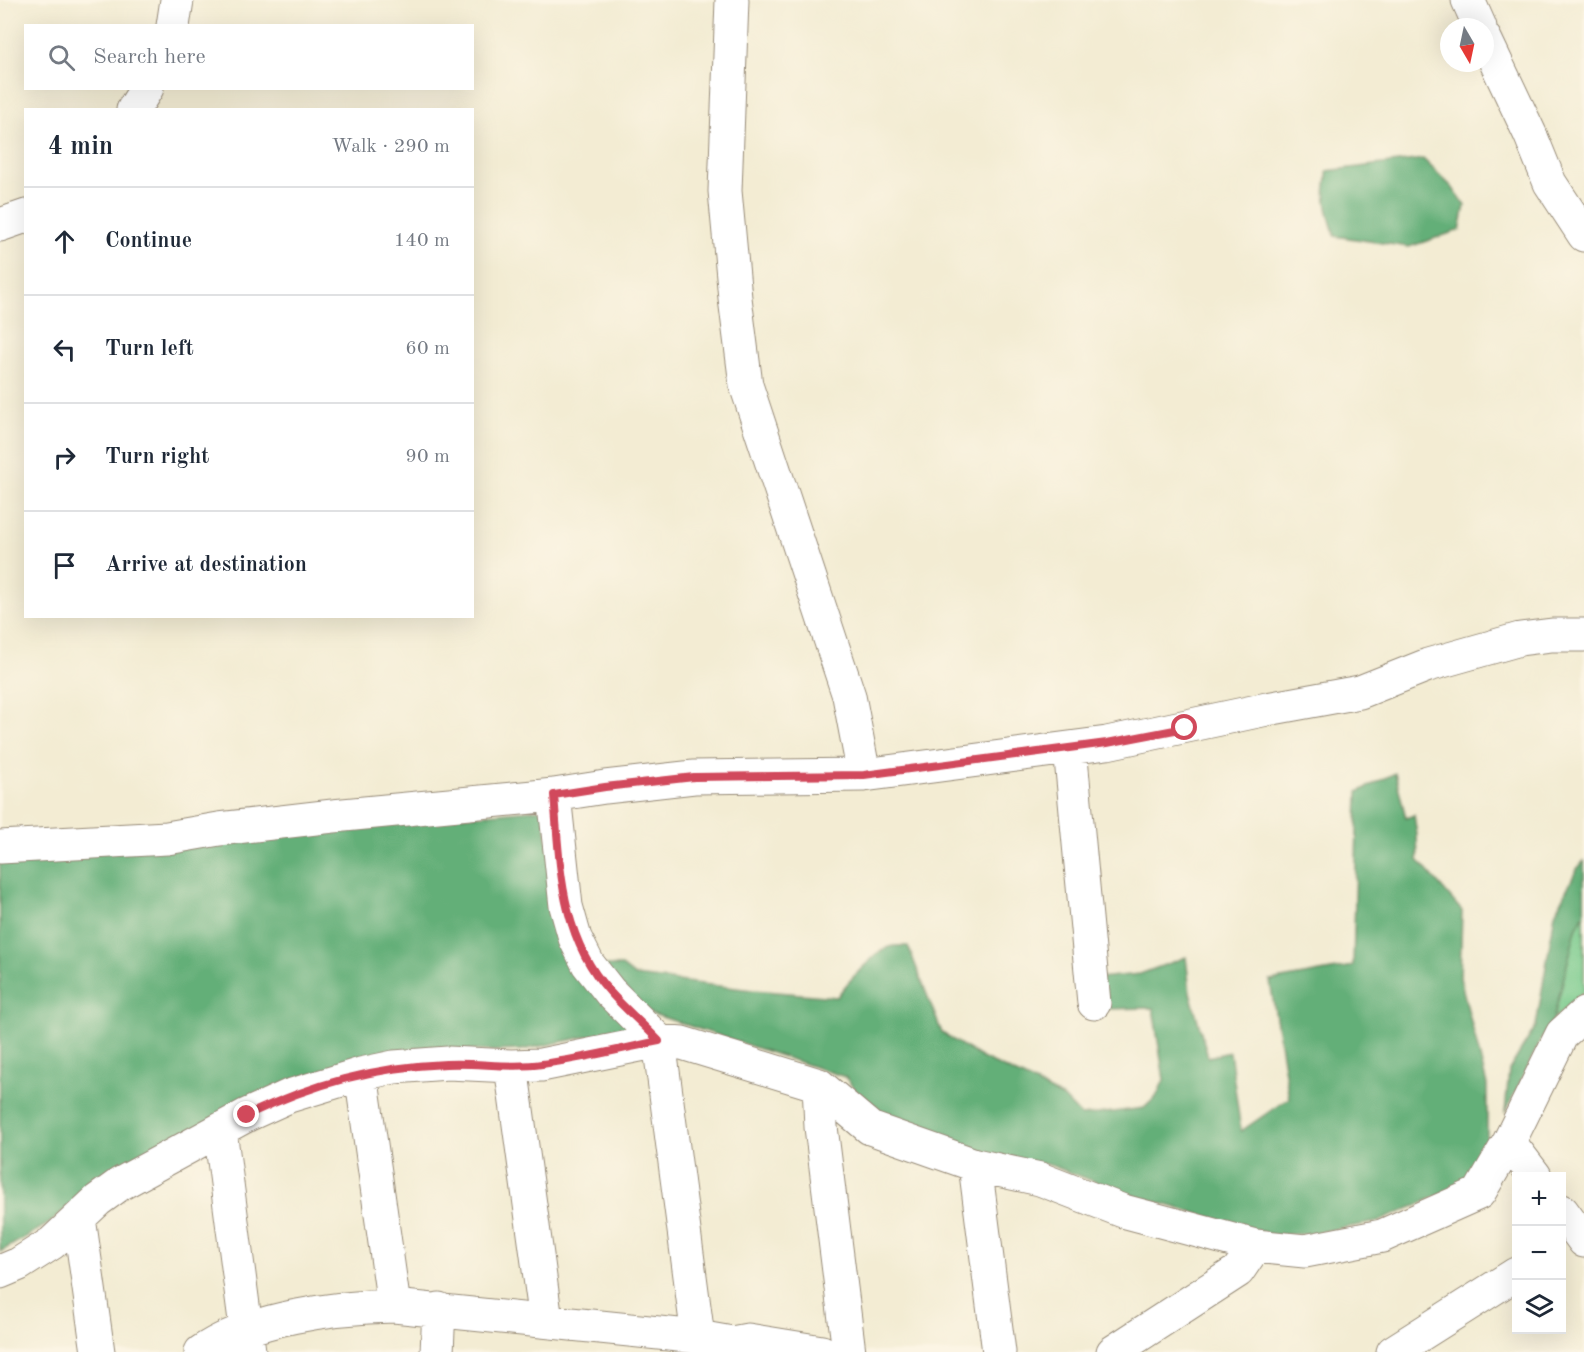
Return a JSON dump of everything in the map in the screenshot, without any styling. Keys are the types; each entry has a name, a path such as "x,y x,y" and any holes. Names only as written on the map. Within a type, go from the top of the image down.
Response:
{"street":[{"path":"173,24 177,0"},
{"path":"732,0 725,190 746,385 849,696 864,775"},
{"path":"1468,0 1476,18"},
{"path":"1494,58 1550,183 1584,235"},
{"path":"134,108 146,90"},
{"path":"0,225 24,217"},
{"path":"0,848 167,838 219,829 554,795 694,777 864,775 1070,748 1107,743 1360,692 1428,665 1520,639 1552,635 1584,635"},
{"path":"1070,748 1094,1003"},
{"path":"554,795 566,906 575,938 588,964 610,992 659,1041 698,1337"},
{"path":"0,1272 19,1264 52,1243 120,1184 289,1096 361,1074 394,1067 448,1063 541,1065 659,1041 682,1043 819,1085 870,1128 975,1165 1040,1179 1123,1211 1255,1246 1305,1251 1382,1236 1479,1193 1509,1142 1562,1034 1584,1014"},
{"path":"511,1066 546,1321"},
{"path":"361,1074 394,1306"},
{"path":"819,1085 821,1127 849,1352"},
{"path":"220,1130 248,1341"},
{"path":"1509,1142 1532,1172"},
{"path":"975,1165 999,1352"},
{"path":"79,1218 98,1352"},
{"path":"1113,1352 1238,1271 1255,1246"},
{"path":"1393,1352 1512,1277"},
{"path":"201,1352 211,1345 248,1341 283,1319 374,1306 394,1306 698,1337 732,1343 748,1340 822,1352"},
{"path":"437,1352 439,1309"}],"green space":[{"path":"1423,159 1452,187 1465,206 1460,230 1409,247 1335,236 1325,192 1327,171"},
{"path":"1395,773 1406,818 1414,815 1418,860 1462,911 1460,978 1487,1085 1487,1146 1463,1185 1378,1222 1308,1234 1273,1235 1131,1195 1050,1165 989,1154 876,1116 845,1077 650,1013 602,966 622,966 635,976 837,997 877,954 889,947 908,946 942,1033 982,1058 1064,1098 1081,1116 1144,1108 1156,1097 1164,1080 1153,1008 1101,1009 1098,978 1140,974 1186,957 1190,992 1208,1057 1230,1052 1241,1131 1289,1098 1270,981 1353,966 1358,792"},
{"path":"543,809 555,890 633,1027 522,1050 415,1049 383,1054 292,1080 102,1176 50,1223 0,1252 0,856"},
{"path":"1584,861 1584,914 1576,929 1553,1020 1505,1113 1509,1070 1536,1026 1555,913 1577,869"},
{"path":"1584,914 1584,991 1553,1020 1576,929"}],"route":[{"path":"247,1115 289,1096 339,1080 394,1067 448,1063 541,1065 659,1041 610,992 588,964 575,938 566,906 554,795 694,777 864,775 1107,743 1185,728"}]}
